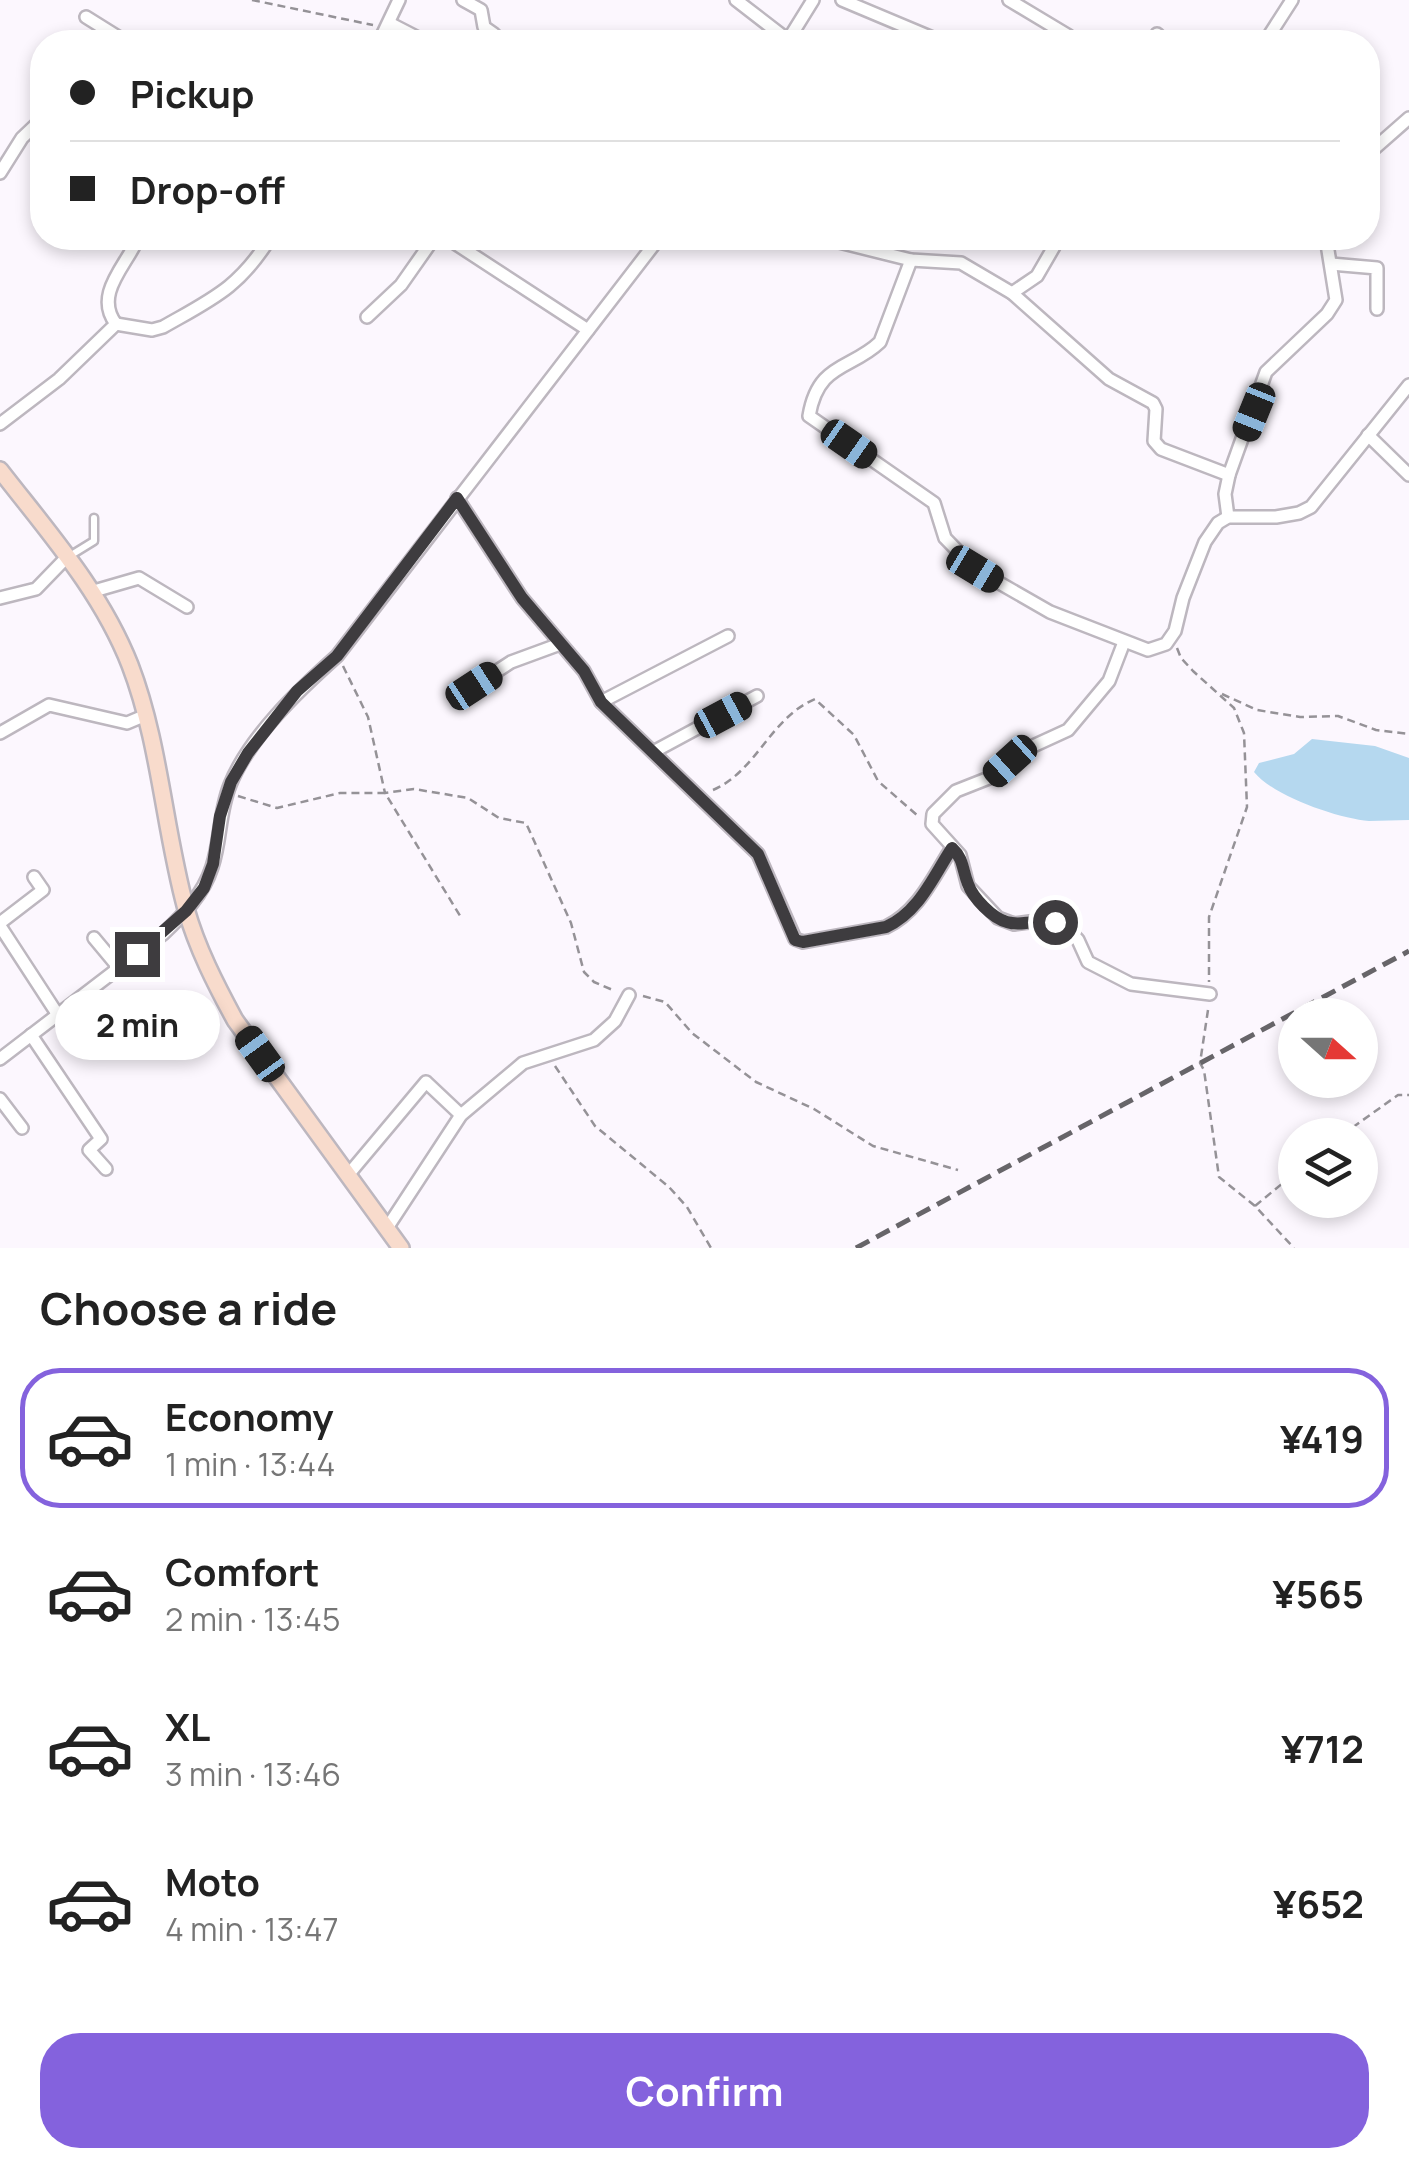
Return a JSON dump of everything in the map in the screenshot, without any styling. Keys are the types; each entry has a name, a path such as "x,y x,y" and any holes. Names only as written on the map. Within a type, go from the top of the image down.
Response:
{"main road":[{"path":"0,470 94,591 118,638 146,715 186,911 214,982 235,1020 402,1248"}],"street":[{"path":"385,30 400,0"},
{"path":"464,0 481,10 488,30"},
{"path":"736,0 773,30"},
{"path":"794,30 813,0"},
{"path":"842,0 913,30"},
{"path":"1009,0 1059,30"},
{"path":"1273,30 1292,0"},
{"path":"86,17 107,30"},
{"path":"389,23 403,30"},
{"path":"1380,143 1409,118"},
{"path":"0,173 30,130"},
{"path":"116,324 107,306 108,291 131,250"},
{"path":"116,324 152,330 163,327 233,285 262,250"},
{"path":"367,317 401,284 425,250"},
{"path":"465,250 588,330"},
{"path":"0,1059 163,934 186,911 204,888 213,864 220,816 248,753 297,691 337,656 651,250"},
{"path":"871,250 911,260 961,263 1012,293 1108,379 1152,404 1156,409 1154,440 1161,448 1229,476"},
{"path":"1012,293 1037,276 1052,250"},
{"path":"1228,517 1225,494 1229,476 1266,372 1333,306 1337,294 1328,250"},
{"path":"911,260 880,342 830,371 809,416 934,503 944,538 975,569 1050,612 1148,650 1166,644 1175,631 1204,542 1218,524 1228,517 1276,517 1310,507 1409,385"},
{"path":"1331,264 1376,268 1376,309"},
{"path":"0,424 59,379 116,324"},
{"path":"1368,435 1409,475"},
{"path":"457,498 522,598 584,671 601,702 758,854 792,935 803,942 896,922 916,905 952,848"},
{"path":"0,598 36,588 68,557"},
{"path":"94,591 138,578 186,607"},
{"path":"601,702 728,636"},
{"path":"1124,642 1109,682 1068,730 1020,752 994,776 956,791 933,814 932,824 964,864 968,886 998,918 1014,924 1044,920 1064,925 1078,940 1088,962 1131,984 1210,994"},
{"path":"474,686 511,662 560,644"},
{"path":"655,751 758,696"},
{"path":"0,733 49,705 128,723 146,715"},
{"path":"34,877 47,895 0,925 58,1014"},
{"path":"94,938 119,968"},
{"path":"387,1228 461,1115 523,1063 594,1040 615,1021 629,995"},
{"path":"32,1035 107,1135 89,1150 106,1169"},
{"path":"348,1175 426,1082 461,1115"},
{"path":"0,1099 22,1128"}],"lane":[{"path":"68,557 94,540 94,518"}],"path":[{"path":"252,0 371,25 389,23"},
{"path":"1175,631 1180,658 1234,708 1244,734 1247,807 1208,917 1210,994 1200,1063 1218,1177 1254,1206 1294,1248"},
{"path":"337,656 368,716 385,793 462,919"},
{"path":"1221,693 1257,710 1338,716 1376,730 1409,734"},
{"path":"696,792 718,789 734,777 790,712 815,699 854,735 886,790 924,822 932,824"},
{"path":"227,796 277,808 340,793 414,789 468,798 498,818 526,823 571,923 578,960 594,982 629,995 665,1002 692,1033 741,1072 874,1146 958,1170"},
{"path":"549,1057 595,1126 669,1187 711,1248"},
{"path":"1366,1118 1398,1095 1409,1095"},
{"path":"1254,1206 1278,1187"}],"water":[{"path":"1312,739 1375,746 1409,758 1409,820 1369,821 1324,811 1291,798 1254,772 1259,763 1294,754"}],"railway":[{"path":"856,1248 1409,951"}],"route":[{"path":"137,954 163,934 204,888 231,782 248,753 297,691 337,656 457,498 522,598 584,671 601,702 758,854 795,940 803,942 896,922 916,905 952,848 964,864 968,886 992,914 1014,924 1055,922"}]}
